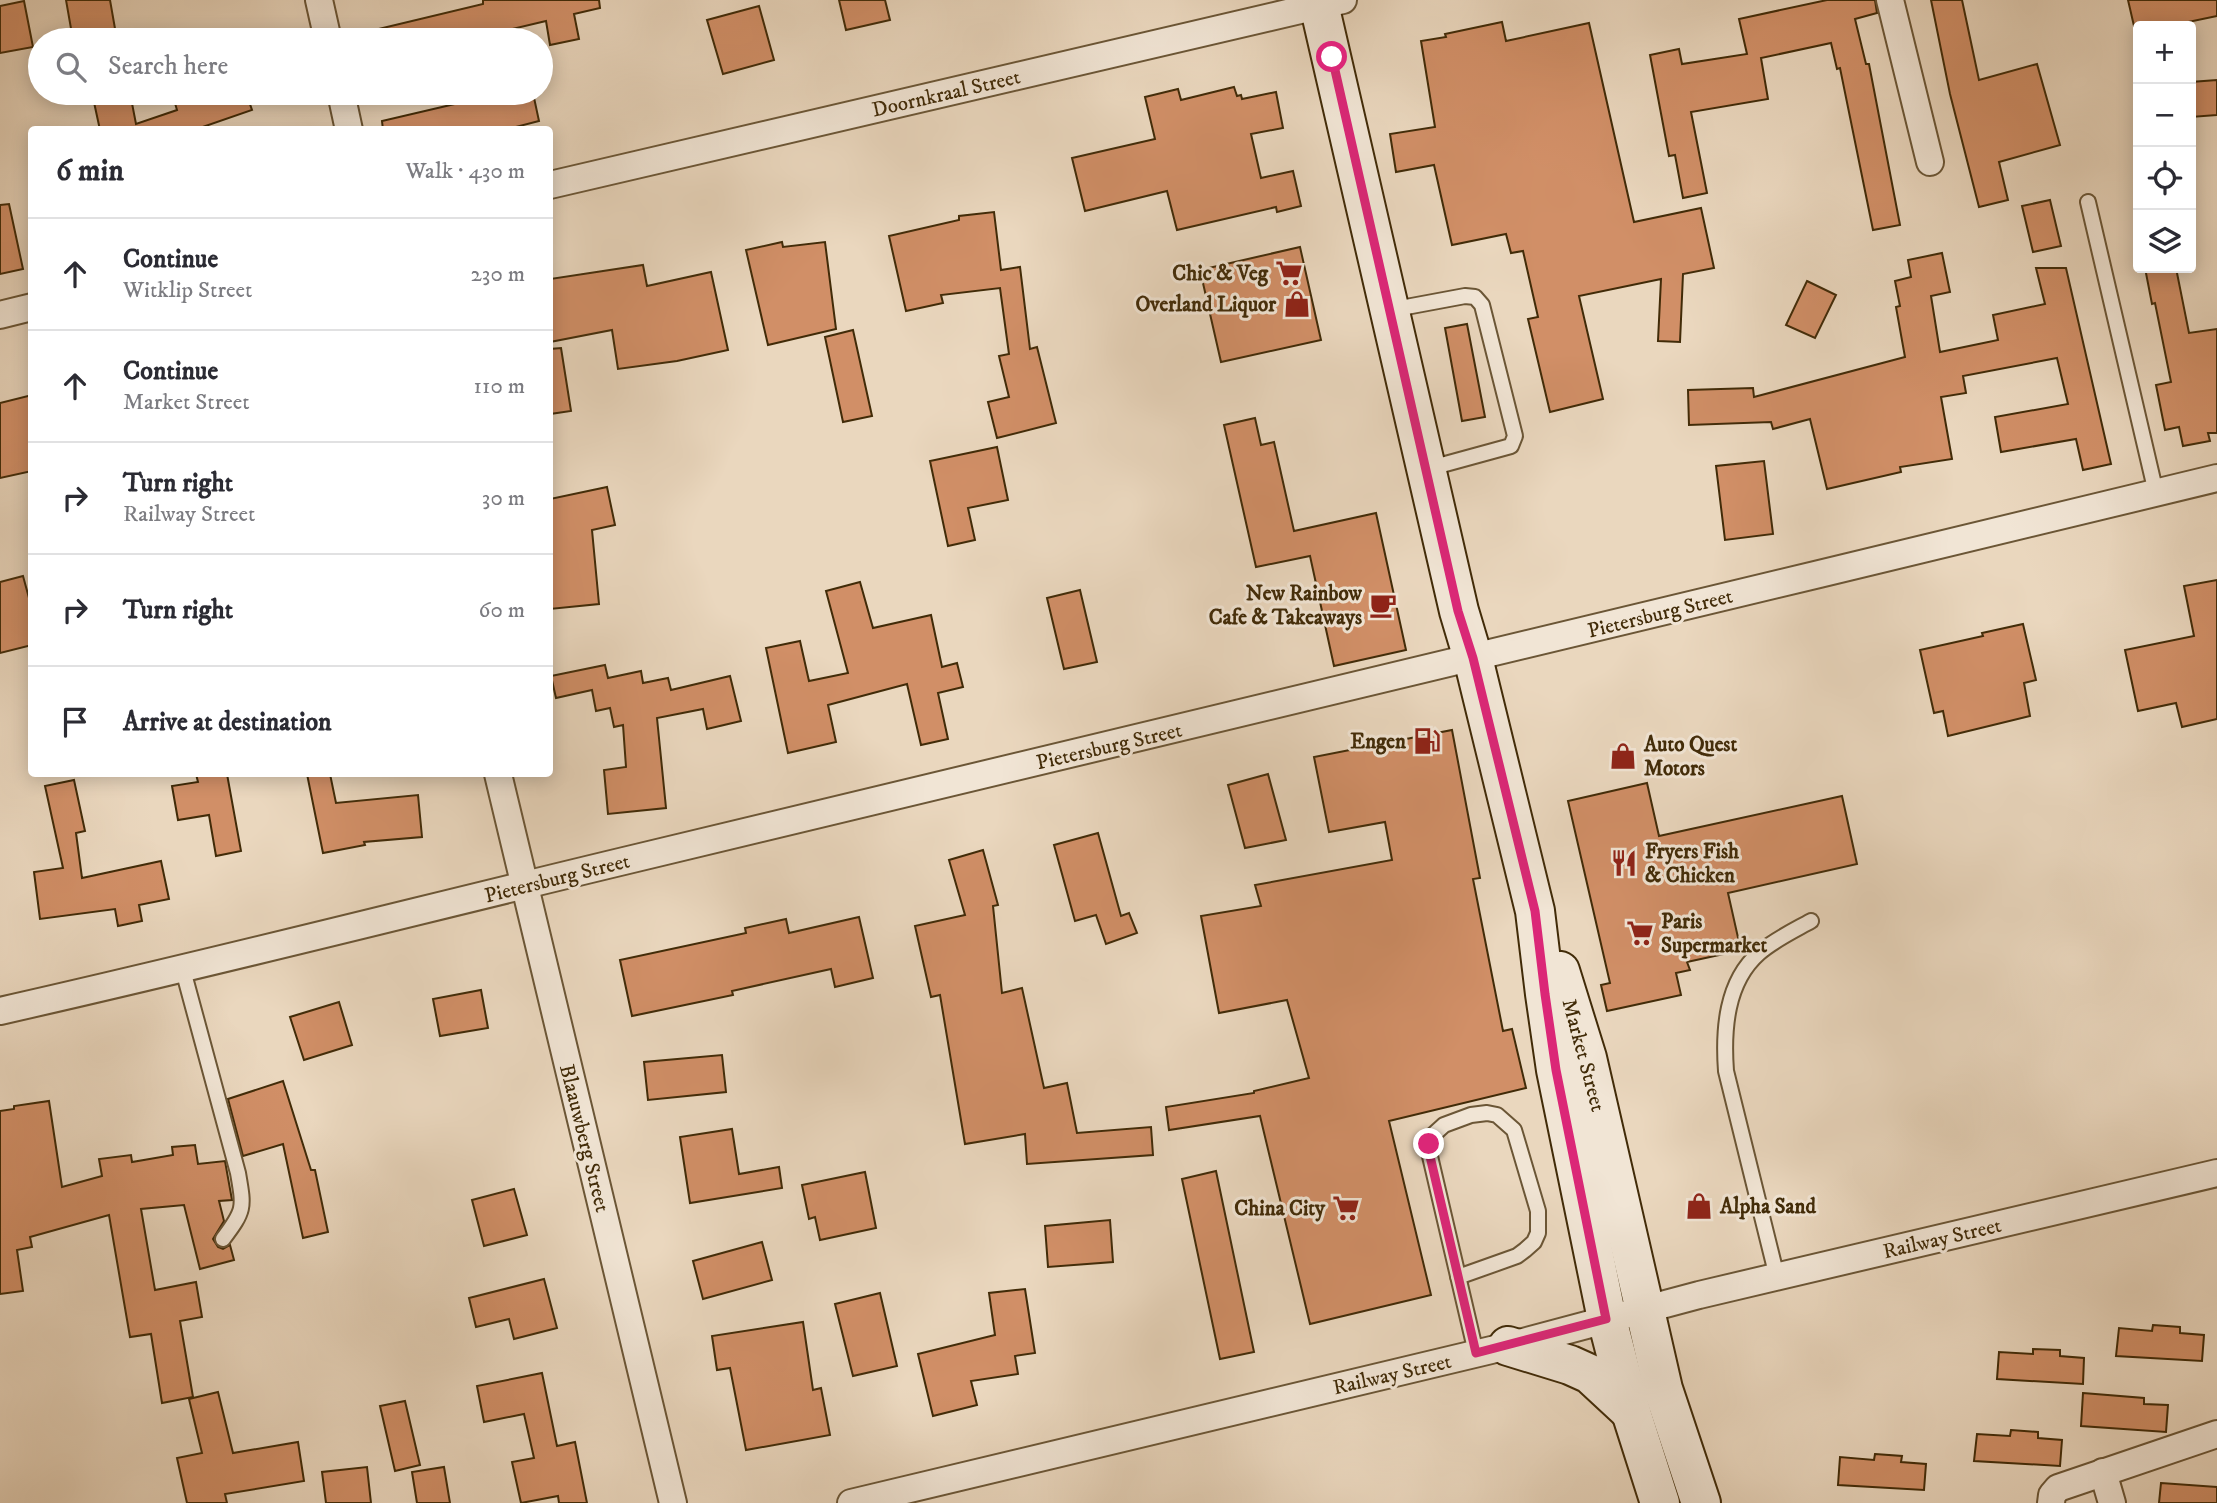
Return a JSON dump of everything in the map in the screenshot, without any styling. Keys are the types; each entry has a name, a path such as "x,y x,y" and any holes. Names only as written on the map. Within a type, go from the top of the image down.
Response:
{"main road":[{"path":"1327,2 1390,310 1458,611 1473,658 1535,911"},
{"name":"Market Street","path":"1535,911 1567,988 1587,1058 1663,1389 1701,1503"},
{"name":"Market Street","path":"1535,911 1556,1070 1606,1319 1631,1412 1660,1503"},
{"path":"1492,1350 1570,1365 1590,1374 1631,1412"}],"street":[{"path":"319,0 325,28"},
{"path":"1890,0 1930,162"},
{"name":"Doornkraal Street","path":"553,184 1327,2"},
{"path":"344,105 348,126"},
{"path":"0,315 28,308"},
{"name":"Pietersburg Street","path":"0,1011 183,970 523,885 2217,478"},
{"name":"Blaauwberg Street","path":"499,777 673,1503"},
{"name":"Railway Street","path":"851,1503 903,1497 1492,1350 1644,1308 2217,1173"},
{"path":"2051,1503 2052,1495 2058,1488 2217,1434"},
{"path":"2103,1472 2112,1503"}],"lane":[{"path":"2088,202 2156,493"},
{"path":"1390,310 1465,296 1475,297 1482,305 1515,436 1511,446 1426,469"},
{"path":"1777,1276 1726,1070 1726,1023 1731,998 1742,974 1758,954 1781,937 1811,921"},
{"path":"183,970 238,1172 242,1197 240,1216 223,1239"},
{"path":"1458,1278 1517,1256 1534,1242 1538,1233 1538,1211 1514,1130 1497,1115 1471,1115 1444,1125 1433,1135 1429,1144 1458,1278 1492,1350"}],"building":[{"path":"66,0 110,0 115,28 71,28"},
{"path":"483,0 599,0 600,8 574,14 579,39 553,44 553,28 547,28 546,21 517,28 383,28 483,4"},
{"path":"839,0 885,0 890,20 846,30"},
{"path":"1827,0 1875,0 1877,13 1855,19 1866,64 1869,64 1900,225 1873,230 1840,68 1837,69 1831,43 1761,58 1768,99 1691,112 1707,193 1683,198 1675,155 1669,156 1650,55 1679,49 1682,64 1747,54 1739,19"},
{"path":"1931,0 1962,0 1979,80 2037,64 2060,145 1999,162 2008,200 1979,207 1950,94"},
{"path":"2128,0 2217,0 2217,16 2193,21 2133,22"},
{"path":"24,1 29,28 28,48 0,53 0,6"},
{"path":"759,6 774,60 723,74 707,20"},
{"path":"1502,22 1506,41 1589,23 1634,222 1701,208 1714,268 1683,274 1680,342 1658,341 1661,279 1579,296 1603,399 1550,412 1528,319 1538,317 1523,251 1511,253 1506,234 1452,245 1434,165 1396,172 1390,134 1435,127 1421,41"},
{"path":"2217,80 2217,115 2196,117 2196,82"},
{"path":"1234,87 1237,96 1241,95 1242,99 1276,92 1283,128 1251,134 1261,178 1293,171 1301,206 1277,212 1276,207 1177,230 1167,191 1085,211 1072,158 1155,139 1145,97 1178,89 1181,100"},
{"path":"95,105 132,105 136,124 177,110 176,105 250,105 252,110 206,126 99,126"},
{"path":"450,105 536,105 539,121 520,126 383,126 382,121"},
{"path":"2050,200 2061,246 2033,252 2022,206"},
{"path":"9,204 23,269 0,274 0,205"},
{"path":"994,212 1001,270 1020,267 1030,349 1037,347 1056,423 997,438 988,402 1009,397 999,356 1009,354 1000,288 941,295 943,303 906,311 889,236 959,220 959,216"},
{"path":"782,242 783,247 825,242 836,329 768,345 746,250"},
{"path":"1300,247 1321,340 1221,362 1200,270"},
{"path":"1942,253 1950,292 1931,296 1940,352 1998,340 1993,315 2045,304 2036,268 2066,268 2111,464 2083,470 2076,439 2001,452 1995,417 2068,404 2057,358 1963,376 1966,393 1941,397 1952,459 1900,467 1901,472 1827,489 1810,419 1773,429 1771,422 1689,425 1688,390 1753,388 1754,397 1905,357 1896,307 1900,306 1895,281 1911,277 1908,260"},
{"path":"643,265 647,286 711,272 728,350 677,361 618,369 612,330 553,341 553,279"},
{"path":"2146,273 2177,273 2189,333 2217,329 2217,433 2208,433 2210,441 2183,446 2179,427 2165,430 2156,385 2171,382 2155,303 2152,304"},
{"path":"1807,281 1836,295 1815,338 1786,325"},
{"path":"1467,324 1485,417 1462,421 1445,328"},
{"path":"853,330 872,416 843,422 825,337"},
{"path":"561,348 571,411 553,414 553,349"},
{"path":"28,396 28,472 0,478 0,403"},
{"path":"1255,418 1261,445 1274,442 1294,531 1376,513 1406,650 1334,666 1310,556 1256,567 1224,425"},
{"path":"997,447 1008,500 968,508 975,540 948,546 930,461"},
{"path":"1764,461 1773,534 1725,540 1716,466"},
{"path":"607,487 615,525 592,530 599,604 553,609 553,498"},
{"path":"23,576 28,594 28,646 0,653 0,582"},
{"path":"2217,580 2217,719 2182,727 2176,703 2138,711 2125,650 2194,636 2184,586"},
{"path":"860,582 873,628 931,615 942,667 957,663 963,687 938,693 948,739 921,745 907,684 828,705 836,742 788,753 766,648 800,641 809,681 848,673 826,591"},
{"path":"1080,590 1097,662 1064,669 1047,598"},
{"path":"2023,624 2036,680 2024,683 2030,716 1948,736 1943,711 1934,713 1920,650"},
{"path":"605,665 608,678 641,671 643,683 668,678 671,690 730,676 741,721 707,729 703,709 657,718 666,808 608,814 604,770 626,767 623,725 614,727 610,708 596,711 592,690 556,698 553,676"},
{"path":"1452,730 1480,878 1473,879 1503,1031 1512,1029 1526,1088 1389,1121 1431,1295 1310,1324 1260,1116 1169,1130 1166,1107 1254,1093 1309,1078 1287,1000 1219,1013 1201,916 1261,906 1255,885 1392,860 1385,822 1329,832 1314,757"},
{"path":"1268,774 1286,840 1245,848 1228,785"},
{"path":"197,777 228,777 241,851 216,856 209,815 178,820 172,786 198,782"},
{"path":"308,777 331,777 336,803 418,795 422,837 364,842 365,845 323,853"},
{"path":"74,780 85,831 76,833 82,878 161,861 169,899 139,905 142,921 118,926 115,909 40,919 34,872 63,868 45,786"},
{"path":"1647,783 1659,836 1842,796 1857,864 1728,893 1739,942 1722,945 1724,954 1687,962 1690,970 1676,973 1681,995 1607,1011 1601,985 1610,983 1568,801"},
{"path":"1098,833 1121,916 1129,913 1137,933 1106,944 1096,915 1075,921 1054,845"},
{"path":"983,850 998,905 993,906 1002,993 1022,988 1044,1088 1067,1083 1077,1133 1151,1127 1153,1155 1027,1164 1025,1134 965,1144 940,995 931,997 915,926 965,915 949,860"},
{"path":"859,917 873,978 835,987 831,969 732,991 733,995 632,1016 620,960 746,933 745,928 786,919 789,933"},
{"path":"481,990 488,1028 440,1036 433,999"},
{"path":"339,1002 352,1045 304,1060 290,1017"},
{"path":"722,1055 726,1092 648,1100 644,1062"},
{"path":"283,1081 311,1170 315,1170 328,1232 303,1238 283,1144 243,1156 228,1099"},
{"path":"49,1101 62,1187 102,1176 99,1159 131,1155 132,1162 173,1155 172,1147 195,1145 198,1164 225,1161 232,1200 219,1201 224,1221 213,1239 218,1247 223,1249 230,1245 234,1260 200,1269 184,1205 141,1209 155,1290 196,1282 202,1317 180,1321 193,1397 162,1403 151,1334 130,1337 109,1215 30,1237 32,1247 17,1250 23,1291 0,1294 0,1111"},
{"path":"732,1129 739,1174 779,1167 782,1188 690,1203 680,1137"},
{"path":"1216,1171 1254,1352 1220,1359 1182,1179"},
{"path":"865,1172 876,1228 820,1240 815,1217 809,1219 802,1185"},
{"path":"514,1189 527,1235 484,1246 472,1200"},
{"path":"1110,1220 1113,1262 1048,1267 1045,1226"},
{"path":"762,1242 772,1280 703,1299 693,1261"},
{"path":"544,1279 557,1328 514,1339 509,1319 476,1327 469,1298"},
{"path":"1025,1289 1035,1353 1015,1356 1018,1374 971,1381 977,1405 933,1416 918,1354 995,1335 989,1293"},
{"path":"880,1293 897,1366 853,1376 835,1304"},
{"path":"803,1322 813,1390 821,1388 830,1435 746,1450 730,1368 717,1370 712,1336"},
{"path":"2153,1325 2180,1327 2180,1333 2204,1335 2202,1361 2116,1356 2119,1328 2152,1331"},
{"path":"2033,1349 2060,1350 2060,1356 2084,1358 2083,1384 1997,1379 1999,1352 2033,1354"},
{"path":"542,1373 557,1446 575,1442 587,1503 559,1503 558,1496 521,1503 512,1462 534,1458 524,1414 484,1422 477,1386"},
{"path":"218,1392 233,1453 298,1442 304,1481 225,1494 227,1503 187,1503 177,1458 202,1453 189,1399"},
{"path":"2083,1393 2144,1398 2144,1404 2168,1405 2166,1432 2081,1426"},
{"path":"405,1401 420,1465 395,1471 380,1406"},
{"path":"2011,1430 2038,1432 2038,1438 2062,1440 2060,1466 1974,1461 1977,1434 2010,1436"},
{"path":"1875,1454 1902,1456 1901,1462 1926,1464 1924,1490 1838,1485 1840,1457 1874,1460"},
{"path":"367,1467 371,1503 326,1503 322,1472"},
{"path":"444,1467 450,1503 417,1503 412,1472"},
{"path":"2161,1483 2217,1487 2217,1503 2159,1503"}],"place":[{"name":"Chic & Veg","path":"1289,273"},
{"name":"Overland Liquor","path":"1297,304"},
{"name":"New Rainbow Cafe & Takeaways","path":"1383,605"},
{"name":"Engen","path":"1427,741"},
{"name":"Auto Quest Motors","path":"1623,756"},
{"name":"Fryers Fish & Chicken","path":"1624,863"},
{"name":"Paris Supermarket","path":"1640,933"},
{"name":"Alpha Sand","path":"1699,1206"},
{"name":"China City","path":"1346,1208"}],"route":[{"path":"1332,57 1458,611 1473,658 1535,911 1556,1070 1606,1319 1476,1353 1429,1144"}]}
